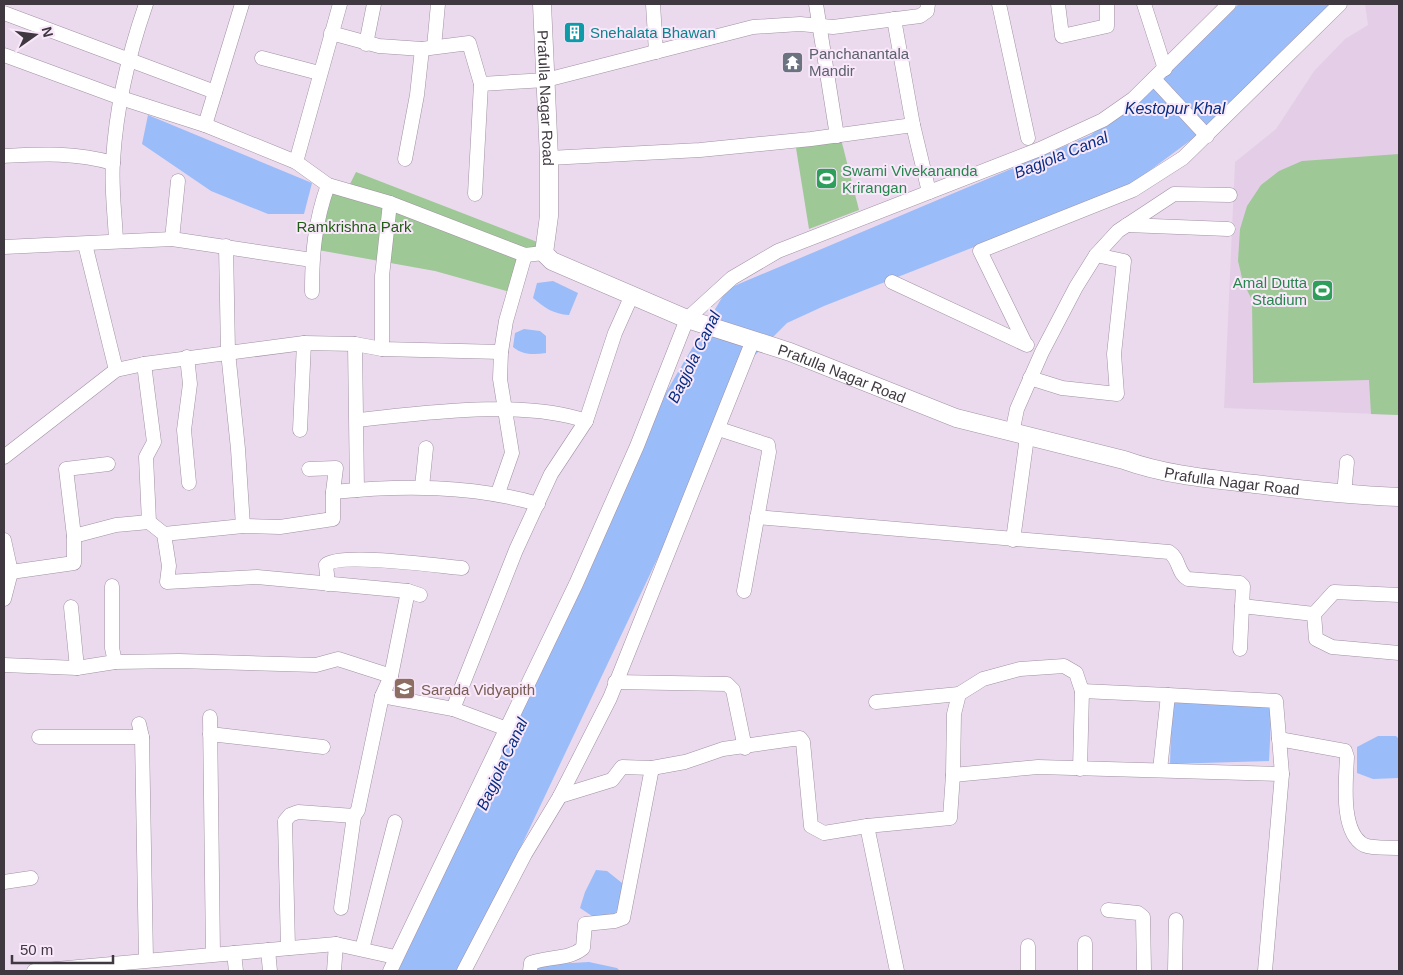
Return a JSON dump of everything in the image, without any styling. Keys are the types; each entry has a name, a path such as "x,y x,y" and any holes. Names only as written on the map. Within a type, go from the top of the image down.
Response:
{"street":[{"path":"116,241 113,162 121,98 146,4"},
{"path":"205,125 242,4"},
{"path":"296,162 316,94 319,73 340,4"},
{"path":"366,44 374,4"},
{"path":"405,159 417,95 438,4"},
{"name":"Prafulla Nagar Road","path":"542,4 549,158 549,216 544,253 552,261 687,319 790,352 956,418 1153,469 1219,480 1344,494 1399,497"},
{"path":"653,4 656,52"},
{"path":"816,4 837,136"},
{"path":"481,84 546,80 753,27 818,25 833,27 924,14 927,11 928,4"},
{"path":"999,4 1028,138"},
{"path":"1058,4 1062,36 1106,26 1107,4"},
{"path":"1144,4 1165,68"},
{"path":"390,971 395,957 432,888 576,584 634,455 687,319 732,278 778,251 1040,149 1103,120 1133,98 1154,79 1229,4"},
{"path":"1024,343 980,251 1133,190 1183,158 1340,4"},
{"path":"4,13 215,92"},
{"path":"894,19 913,126 929,192"},
{"path":"331,33 366,44 428,48 469,43 481,84 475,194"},
{"path":"4,55 121,98 205,125 296,162 328,185 390,203 525,255 544,253"},
{"path":"262,58 319,73"},
{"path":"1154,79 1207,136"},
{"path":"549,158 700,150 913,126"},
{"path":"4,156 56,152 113,162"},
{"path":"172,239 178,181"},
{"path":"312,292 312,260 318,213 328,185"},
{"path":"1012,540 1020,435 1017,409 1042,352 1076,287 1096,255 1118,231 1174,194 1230,195"},
{"path":"382,349 382,269 390,203"},
{"path":"1127,225 1228,229"},
{"path":"4,247 172,239 312,260"},
{"path":"86,244 116,370"},
{"path":"226,246 228,352 238,450 243,526"},
{"path":"498,493 512,453 500,379 500,352 506,321 525,255"},
{"path":"1030,378 1062,388 1117,394 1114,354 1124,261 1096,255"},
{"path":"892,282 1042,352"},
{"path":"453,709 516,550 551,474 586,421 612,341 632,295"},
{"path":"464,971 525,854 560,796 610,698 753,340"},
{"path":"4,456 116,370 144,364 304,343 355,344 382,349 500,352"},
{"path":"300,430 304,343"},
{"path":"355,344 357,490"},
{"path":"187,357 190,384 184,430 189,483"},
{"path":"144,364 154,442 146,457 148,522"},
{"path":"357,420 504,409 563,413 586,421"},
{"path":"719,429 768,445 769,452 744,591"},
{"path":"422,487 426,448"},
{"path":"1344,494 1347,462"},
{"path":"11,572 74,563 74,536 66,469 108,464"},
{"path":"74,536 116,525 148,522 164,534 243,526 280,527 333,519 333,492 336,468 309,469"},
{"path":"333,492 422,487 498,493 538,504"},
{"path":"757,517 1169,552 1176,559 1182,576 1188,579 1240,583 1244,589 1240,648"},
{"path":"164,534 169,566 167,582 257,577 414,593 391,676 382,696 358,810 354,816 341,908"},
{"path":"4,540 11,572 4,599"},
{"path":"328,584 326,565 333,560 376,560 462,568"},
{"path":"112,586 112,648 115,662"},
{"path":"1399,595 1334,592 1314,614 1316,639 1332,647 1399,653"},
{"path":"1242,606 1314,614"},
{"path":"71,607 77,668"},
{"path":"4,665 77,668 115,662 229,661 282,666 316,665 338,659 391,676"},
{"path":"876,702 959,694 983,679 1020,669 1064,666 1076,673 1082,691 1080,769"},
{"path":"615,682 727,684 733,690 745,748"},
{"path":"1082,691 1276,701 1282,774 1265,971"},
{"path":"560,796 612,780 622,767 652,768 685,762 723,749 745,748 800,738 803,742 811,826 818,831 824,833 867,826 950,818 954,714 959,694"},
{"path":"1160,770 1168,695"},
{"path":"382,696 453,709 507,728"},
{"path":"210,717 213,954"},
{"path":"39,737 141,730 146,960"},
{"path":"210,734 323,747"},
{"path":"1279,739 1345,751 1347,757 1345,811 1351,827 1360,842 1366,846 1399,848"},
{"path":"953,775 1038,767 1282,774"},
{"path":"530,971 530,963 537,960 575,955 583,948 585,924 615,921 623,918 652,768"},
{"path":"288,948 287,818 298,812 354,816"},
{"path":"362,949 395,822"},
{"path":"867,826 897,971"},
{"path":"4,882 31,878"},
{"path":"1108,910 1138,912 1143,917 1144,971"},
{"path":"1176,920 1176,971"},
{"path":"1085,943 1085,971"},
{"path":"34,971 108,967 146,960 169,965 213,954 336,944 395,957"},
{"path":"334,971 336,944"},
{"path":"1028,946 1028,971"},
{"path":"268,950 270,971"},
{"path":"234,953 236,971"}],"shaded area":[{"path":"1365,4 1399,4 1399,415 1224,408 1235,162 1276,129 1314,71 1345,39 1368,25"}],"green space":[{"name":"Swami Vivekananda Krirangan","path":"841,139 859,210 809,229 796,148"},
{"name":"Amal Dutta Stadium","path":"1399,154 1399,415 1371,414 1369,380 1253,383 1252,300 1243,282 1238,261 1240,229 1247,206 1261,185 1279,171 1302,161"},
{"name":"Ramkrishna Park","path":"356,172 540,243 533,251 519,257 514,293 435,271 318,250 328,185 348,188"}],"water":[{"name":"Kestopur Khal","path":"1239,4 1334,4 1203,131 1129,186 824,306 787,323 753,357 462,971 393,971 658,406 727,289 1091,135"},
{"path":"148,115 312,183 304,214 268,214 211,191 142,144"},
{"path":"553,281 578,293 569,315 550,310 533,298 537,283"},
{"path":"524,329 540,331 546,336 546,353 528,354 520,352 513,347 515,333"},
{"path":"1272,701 1269,761 1170,764 1172,703"},
{"path":"1378,736 1396,736 1399,739 1399,778 1373,779 1357,773 1357,747"},
{"path":"596,870 607,871 622,883 623,899 614,916 595,918 580,908 585,892"},
{"path":"589,962 617,968 620,971 530,971 538,965"}],"place":[{"name":"Snehalata Bhawan","path":"574,32"},
{"name":"Panchanantala Mandir","path":"793,62"},
{"name":"Swami Vivekananda Krirangan","path":"826,179"},
{"name":"Amal Dutta Stadium","path":"1323,291"},
{"name":"Sarada Vidyapith","path":"405,689"}],"water label":[{"name":"Bagjola Canal","path":"1061,155"},
{"name":"Bagjola Canal","path":"694,357"},
{"name":"Bagjola Canal","path":"502,764"}]}
